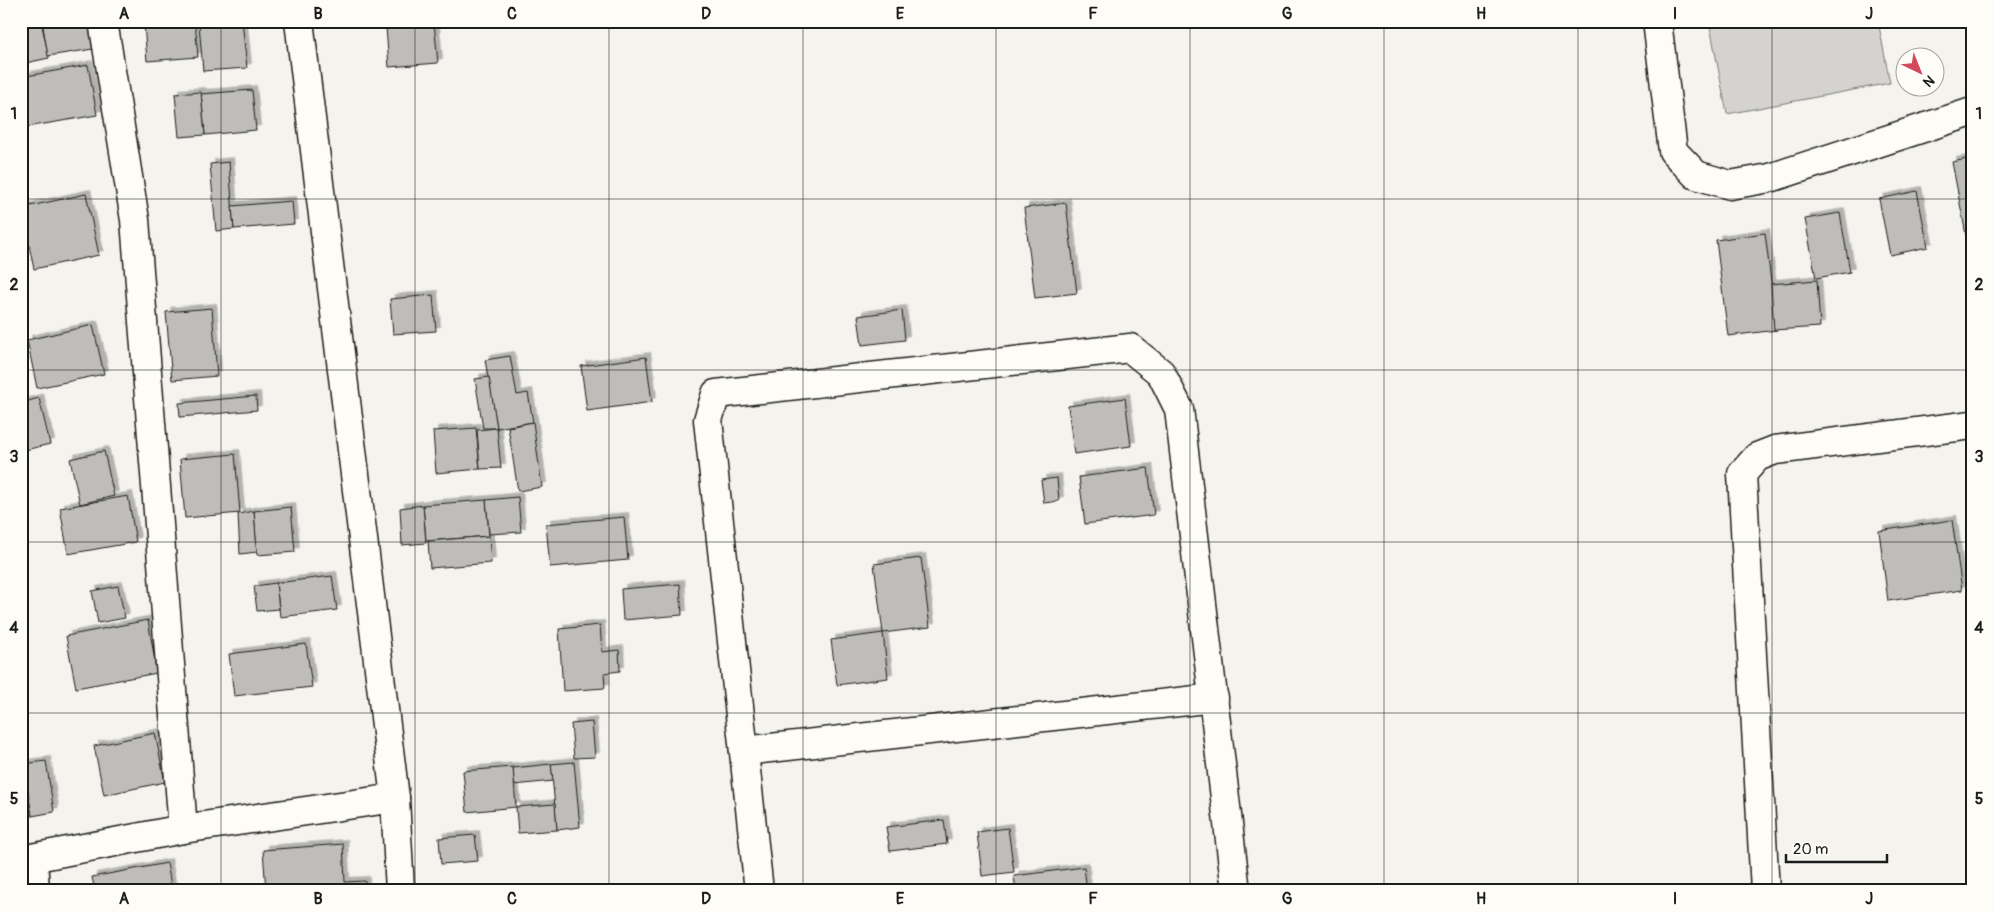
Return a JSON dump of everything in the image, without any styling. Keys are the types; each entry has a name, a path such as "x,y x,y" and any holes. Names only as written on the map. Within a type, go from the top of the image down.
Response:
{"street":[{"path":"104,21 135,220 183,828"},
{"path":"299,21 395,798 400,891"},
{"path":"1657,21 1673,151 1696,175 1730,185 1770,178 1972,112"},
{"path":"759,891 708,420 716,394 1130,348 1161,373 1179,409 1236,891"},
{"path":"1765,891 1742,474 1757,457 1775,450 1972,425"},
{"path":"744,751 1214,698"},
{"path":"35,891 27,859 183,828 395,798"}],"shaded area":[{"path":"1709,21 1878,21 1890,83 1727,114"}],"building":[{"path":"41,21 49,58 21,64 21,22"},
{"path":"42,21 88,21 93,49 48,56"},
{"path":"195,21 198,57 147,61 144,24"},
{"path":"242,21 247,68 203,71 199,24"},
{"path":"434,23 438,63 389,67 386,27"},
{"path":"88,65 97,115 21,128 21,77"},
{"path":"252,90 256,130 205,135 201,94"},
{"path":"201,92 205,135 179,137 175,94"},
{"path":"1972,158 1972,239 1967,240 1952,162"},
{"path":"229,162 234,229 216,231 210,164"},
{"path":"1917,191 1928,247 1890,255 1879,199"},
{"path":"86,194 99,255 34,269 21,208"},
{"path":"292,201 294,224 234,229 232,206"},
{"path":"1066,203 1077,293 1035,298 1024,208"},
{"path":"1840,213 1850,272 1816,278 1805,219"},
{"path":"1765,233 1777,330 1728,336 1716,240"},
{"path":"1817,280 1820,327 1774,330 1771,284"},
{"path":"433,295 436,331 393,334 390,299"},
{"path":"212,308 217,376 172,380 166,312"},
{"path":"902,310 905,340 862,345 858,316"},
{"path":"93,325 104,374 37,388 27,340"},
{"path":"510,356 517,395 528,393 533,422 497,428 485,360"},
{"path":"646,357 652,402 587,411 581,366"},
{"path":"489,377 497,428 483,428 475,379"},
{"path":"256,396 257,410 180,417 179,403"},
{"path":"39,398 50,444 21,451 21,403"},
{"path":"1125,398 1131,446 1074,454 1068,406"},
{"path":"533,422 542,487 518,491 508,427"},
{"path":"476,428 480,469 436,473 433,431"},
{"path":"497,428 501,468 480,469 477,430"},
{"path":"104,451 114,496 80,504 70,459"},
{"path":"235,454 240,513 185,518 180,459"},
{"path":"1148,468 1154,515 1085,524 1079,477"},
{"path":"1057,478 1059,501 1044,503 1041,480"},
{"path":"128,496 136,542 68,554 60,508"},
{"path":"518,497 521,532 489,534 486,500"},
{"path":"486,500 489,536 426,541 423,505"},
{"path":"423,505 426,543 402,545 400,508"},
{"path":"291,507 295,552 257,555 254,511"},
{"path":"254,511 257,552 240,554 238,514"},
{"path":"624,517 628,560 550,567 546,524"},
{"path":"1952,520 1962,590 1888,601 1879,531"},
{"path":"489,536 491,563 430,568 428,541"},
{"path":"921,558 930,627 883,633 874,564"},
{"path":"332,576 337,610 280,617 276,583"},
{"path":"276,583 279,609 257,611 254,586"},
{"path":"680,584 682,615 623,620 621,589"},
{"path":"118,586 125,618 98,623 92,591"},
{"path":"148,620 157,673 76,688 66,636"},
{"path":"600,625 602,652 619,650 620,671 604,673 605,688 563,691 559,629"},
{"path":"883,633 888,678 837,685 831,640"},
{"path":"306,644 312,687 234,696 229,654"},
{"path":"592,722 595,757 574,758 571,724"},
{"path":"155,733 165,782 104,795 94,746"},
{"path":"46,761 54,812 32,816 23,764"},
{"path":"574,762 580,827 557,830 551,764"},
{"path":"21,764 23,764 32,816 21,817"},
{"path":"551,764 553,781 514,785 513,768"},
{"path":"513,767 516,807 467,812 463,771"},
{"path":"555,804 557,830 518,833 516,807"},
{"path":"944,820 947,844 890,851 886,827"},
{"path":"1008,828 1014,872 982,876 977,832"},
{"path":"475,835 478,861 441,864 439,838"},
{"path":"343,844 345,882 365,881 365,891 266,891 263,850"},
{"path":"167,863 172,891 95,891 92,877"},
{"path":"1084,867 1087,891 1016,891 1014,876"}]}
